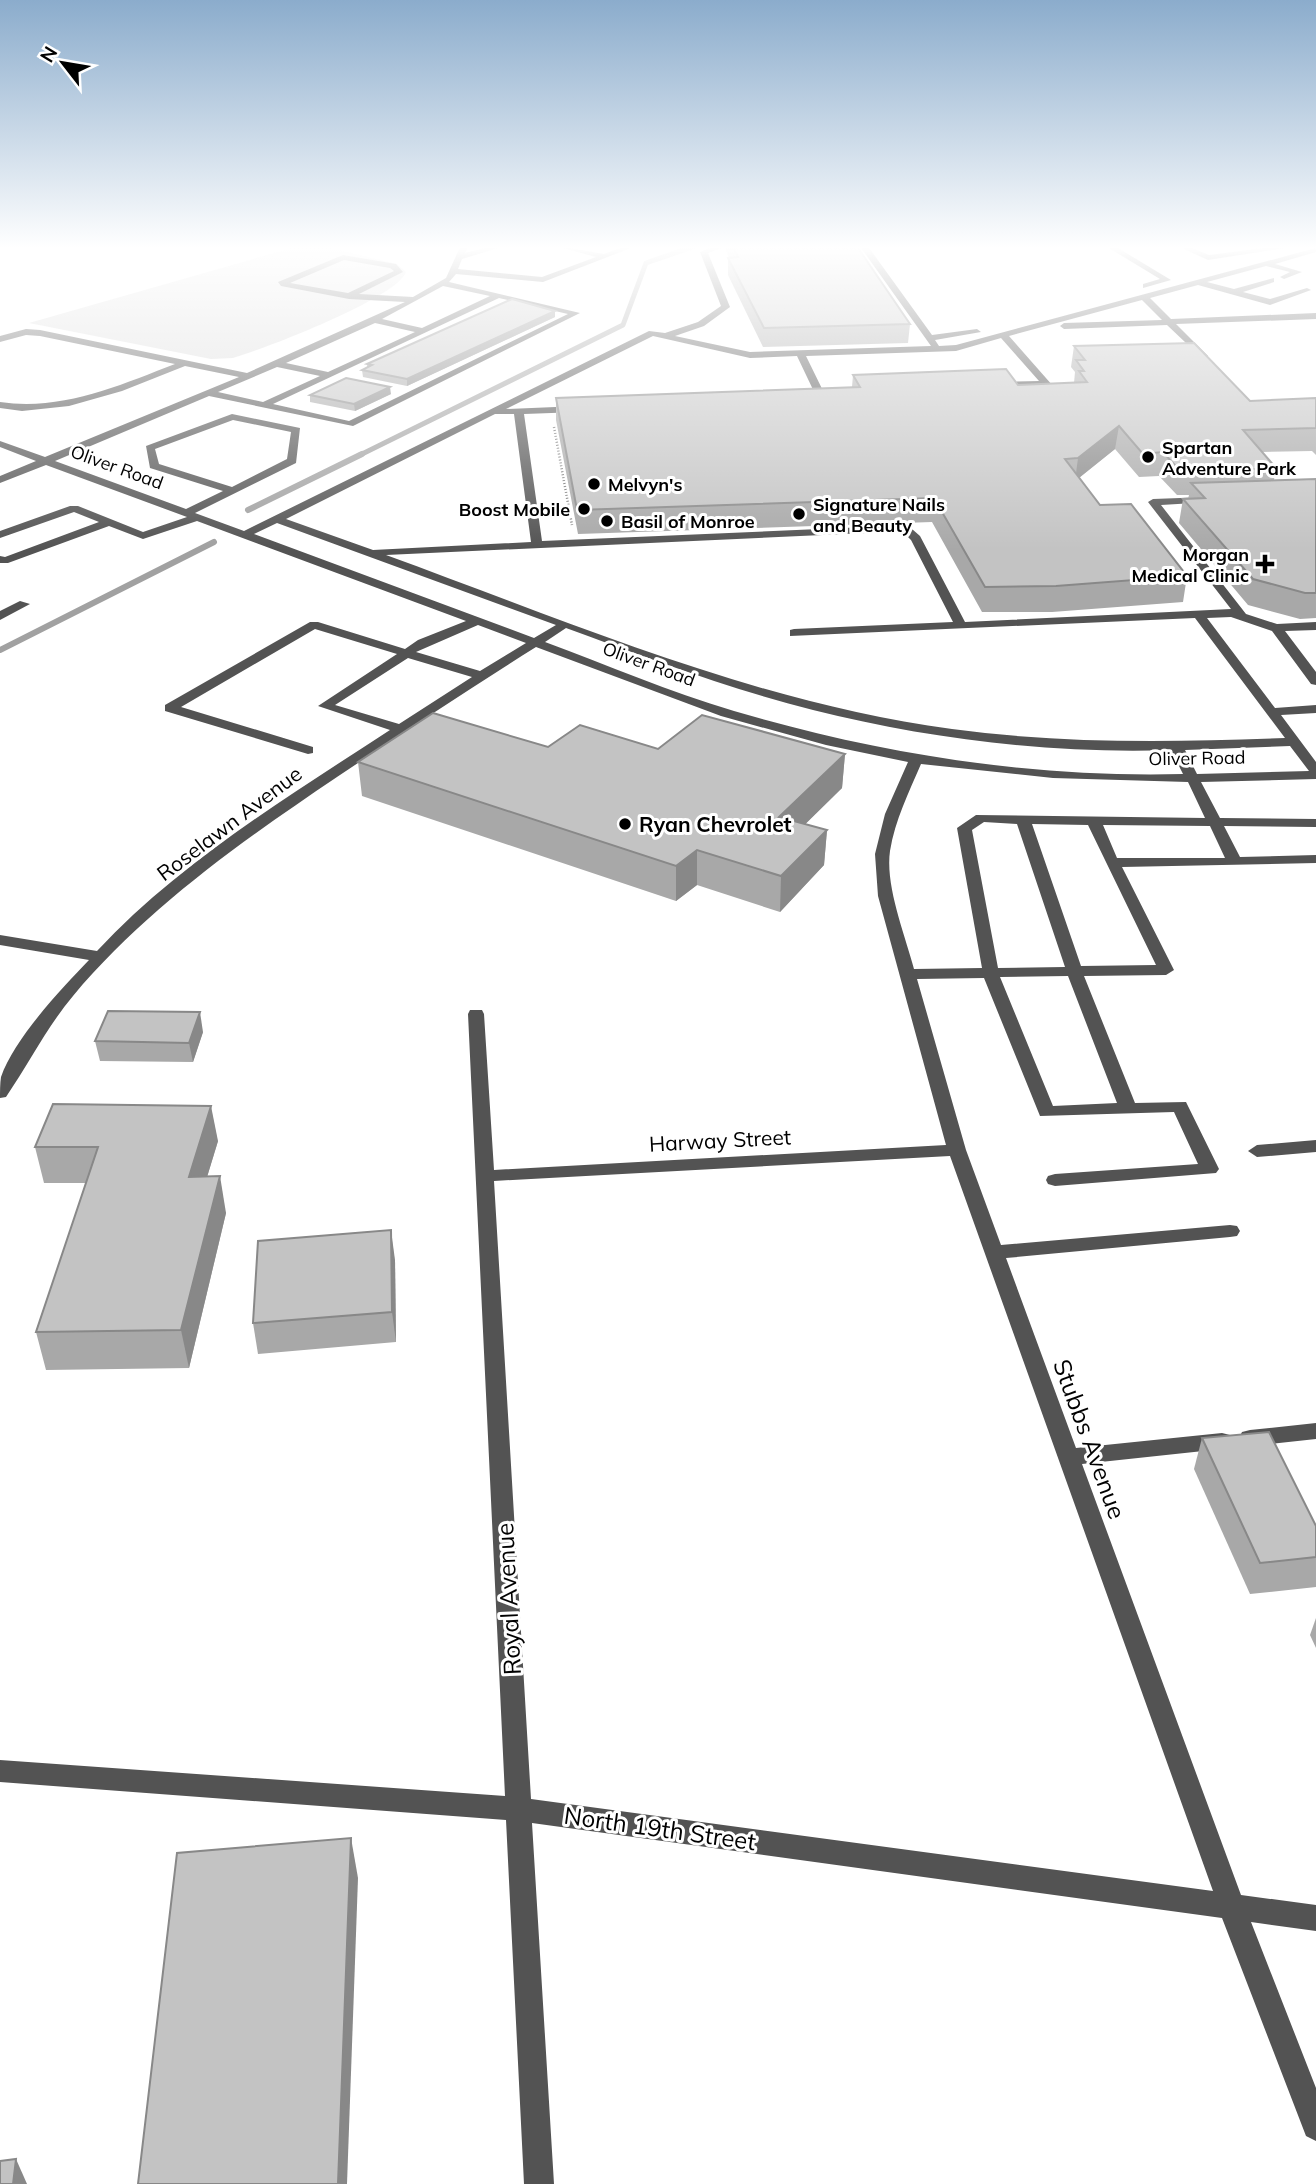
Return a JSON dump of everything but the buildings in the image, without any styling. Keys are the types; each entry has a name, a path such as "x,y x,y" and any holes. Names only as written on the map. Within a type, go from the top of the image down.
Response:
{"street":[{"path":"107,347 248,376"},
{"path":"0,480 313,347"},
{"path":"264,405 387,347"},
{"path":"208,393 350,424 507,347"},
{"path":"246,534 279,520 620,347"},
{"path":"717,347 750,355 960,347"},
{"path":"1013,347 1057,396"},
{"path":"1194,347 1213,366"},
{"path":"800,353 823,401 801,401"},
{"path":"0,405 28,407 97,397 184,363"},
{"path":"276,364 353,380"},
{"path":"978,386 1046,384"},
{"path":"390,388 414,393"},
{"path":"818,392 831,391"},
{"path":"491,412 589,409"},
{"path":"519,412 537,544"},
{"path":"0,534 74,508 143,536 191,515 232,490 292,461 296,430 232,417 150,448 154,466 232,490"},
{"name":"Oliver Road","path":"0,444 726,713 825,741 892,738 916,759 1053,774 1192,778 1316,773"},
{"path":"1220,500 1153,502 1241,615"},
{"path":"279,520 565,624 892,738 1176,746 1296,742"},
{"path":"0,559 4,561 109,522"},
{"path":"367,552 908,531 916,538 961,626"},
{"path":"0,616 24,604"},
{"path":"1197,613 1296,742 1316,773"},
{"path":"794,633 1197,613 1241,615 1276,628 1316,626"},
{"path":"400,729 325,706 422,643 477,621"},
{"name":"Roselawn Avenue","path":"0,1093 51,1010 169,893 280,808 565,624"},
{"path":"308,750 170,708 314,625 482,676"},
{"path":"1276,628 1316,681"},
{"path":"1272,712 1316,709"},
{"path":"1176,746 1235,862"},
{"name":"Stubbs Avenue","path":"916,759 892,814 882,854 886,896 957,1150 1232,1908 1316,2126"},
{"path":"1055,1180 1210,1169 1180,1106 1046,1112 991,974 964,828 981,818 1214,824 1316,823"},
{"path":"1023,820 1074,973 1128,1108"},
{"path":"908,974 1166,970 1094,822"},
{"path":"1112,863 1316,859"},
{"path":"0,940 102,957"},
{"name":"Royal Avenue","path":"476,1014 539,2184"},
{"path":"1256,1151 1316,1146"},
{"name":"Harway Street","path":"485,1176 957,1150"},
{"path":"995,1252 1230,1231"},
{"path":"1069,1457 1316,1432"},
{"name":"North 19th Street","path":"0,1771 519,1809 1316,1918"}],"path":[{"path":"553,419 573,531"}],"shaded area":[{"path":"150,347 264,347 233,358 211,359"}],"waterway":[{"path":"358,456 579,347"},
{"path":"248,510 362,454"},
{"path":"0,650 214,542"}],"place":[{"name":"Spartan Adventure Park","path":"1148,457"},
{"name":"Melvyn's","path":"594,484"},
{"name":"Boost Mobile","path":"584,509"},
{"name":"Signature Nails and Beauty","path":"799,514"},
{"name":"Basil of Monroe","path":"607,521"},
{"name":"Morgan Medical Clinic","path":"1265,564"},
{"name":"Ryan Chevrolet","path":"625,824"}]}
